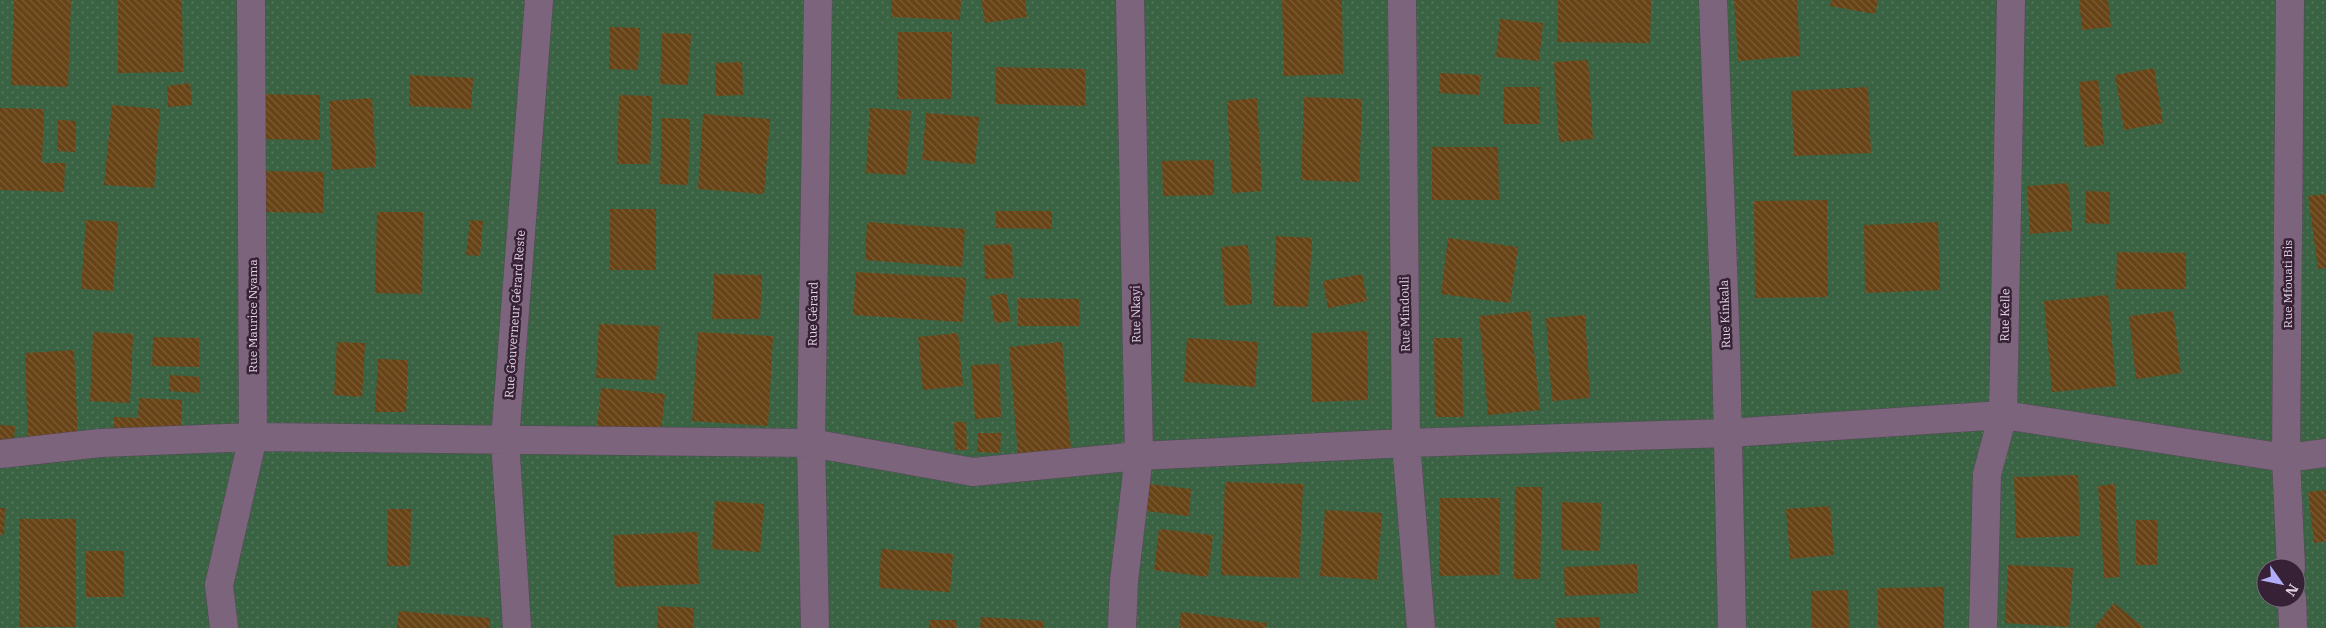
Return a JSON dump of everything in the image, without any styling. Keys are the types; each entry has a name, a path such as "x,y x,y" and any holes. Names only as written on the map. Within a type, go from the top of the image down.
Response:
{"street":[{"name":"Rue Maurice Nyama","path":"224,628 219,585 253,437 251,0"},
{"name":"Rue Gouverneur Gérard Reste","path":"517,628 505,440 539,0"},
{"name":"Rue Gérard","path":"815,628 811,443 818,0"},
{"name":"Rue Nkayi","path":"1122,628 1124,580 1139,456 1130,0"},
{"name":"Rue Mindouli","path":"1402,0 1406,443 1421,628"},
{"name":"Rue Kinkala","path":"1713,0 1728,433 1732,628"},
{"name":"Rue Kelle","path":"1983,628 1987,474 2003,415 2012,0"},
{"name":"Rue Mfouati Bis","path":"2290,0 2286,458 2291,558"},
{"path":"0,454 100,444 253,437 811,443 973,472 1139,456 1406,443 1728,433 2003,415 2286,458 2326,453"},
{"path":"2292,608 2293,628"}],"green space":[{"path":"0,0 2326,0 2326,628 0,628"}],"building":[{"path":"14,0 71,0 68,87 11,85"},
{"path":"118,0 182,0 183,72 118,73"},
{"path":"891,0 961,0 960,20 891,17"},
{"path":"981,0 1025,0 1027,17 985,23"},
{"path":"1282,0 1342,0 1343,74 1284,76"},
{"path":"1558,0 1651,0 1650,43 1557,42"},
{"path":"1734,0 1797,0 1800,56 1738,61"},
{"path":"1831,0 1878,0 1875,14 1830,6"},
{"path":"2079,0 2108,0 2111,27 2082,30"},
{"path":"1500,19 1543,23 1539,61 1496,57"},
{"path":"610,27 640,28 638,70 609,69"},
{"path":"898,32 952,32 951,99 897,99"},
{"path":"662,33 691,34 688,85 660,84"},
{"path":"1588,60 1593,139 1559,142 1554,62"},
{"path":"742,62 743,95 716,96 715,63"},
{"path":"996,67 1085,69 1085,106 995,104"},
{"path":"2154,68 2163,123 2124,130 2115,75"},
{"path":"1440,73 1481,75 1479,95 1439,93"},
{"path":"410,75 473,78 471,109 409,106"},
{"path":"2098,80 2104,145 2085,147 2079,82"},
{"path":"190,83 192,105 168,107 167,86"},
{"path":"1504,87 1540,87 1540,124 1503,124"},
{"path":"1868,87 1871,153 1794,156 1791,91"},
{"path":"249,94 320,95 320,140 247,139"},
{"path":"619,95 652,96 650,164 617,164"},
{"path":"1304,97 1362,99 1359,182 1301,180"},
{"path":"372,98 376,167 332,170 329,101"},
{"path":"1257,98 1262,191 1232,193 1227,101"},
{"path":"112,105 160,109 154,188 104,185"},
{"path":"0,108 44,109 42,163 65,163 64,192 0,190"},
{"path":"870,108 911,111 906,175 866,173"},
{"path":"926,113 979,117 975,164 922,160"},
{"path":"703,114 770,119 764,194 698,189"},
{"path":"662,118 690,119 688,185 660,184"},
{"path":"58,120 76,121 75,152 57,151"},
{"path":"1432,147 1498,147 1499,200 1432,200"},
{"path":"1214,160 1214,195 1163,196 1162,161"},
{"path":"263,171 324,172 323,213 261,212"},
{"path":"2068,183 2072,231 2030,234 2027,186"},
{"path":"2086,191 2110,192 2109,224 2085,223"},
{"path":"2326,194 2326,268 2318,269 2308,196"},
{"path":"1827,200 1828,297 1755,298 1754,201"},
{"path":"610,209 656,209 656,270 610,270"},
{"path":"996,211 1052,211 1052,229 996,228"},
{"path":"377,212 423,212 422,294 375,293"},
{"path":"86,220 118,222 113,291 81,289"},
{"path":"470,220 483,221 480,256 466,255"},
{"path":"867,222 965,229 962,267 865,260"},
{"path":"1938,222 1940,290 1865,293 1864,225"},
{"path":"1276,236 1312,238 1308,307 1273,306"},
{"path":"1448,238 1518,247 1510,303 1441,294"},
{"path":"1012,244 1013,278 985,279 984,245"},
{"path":"1248,245 1252,304 1225,306 1221,247"},
{"path":"2117,252 2186,253 2186,289 2116,289"},
{"path":"856,272 966,278 962,322 853,315"},
{"path":"714,274 762,275 760,319 712,319"},
{"path":"1362,274 1367,301 1328,308 1323,281"},
{"path":"1006,293 1011,321 995,323 990,296"},
{"path":"2108,295 2116,386 2052,392 2044,301"},
{"path":"1018,298 1079,299 1079,326 1018,326"},
{"path":"1530,311 1540,410 1488,415 1479,316"},
{"path":"2173,311 2181,373 2136,379 2129,316"},
{"path":"1585,315 1590,398 1552,401 1546,318"},
{"path":"599,324 659,326 656,380 596,378"},
{"path":"1367,331 1368,400 1312,402 1311,333"},
{"path":"93,332 133,334 130,403 90,401"},
{"path":"698,332 773,336 768,426 692,421"},
{"path":"958,333 963,386 923,390 918,337"},
{"path":"153,337 199,338 199,367 152,366"},
{"path":"1187,338 1258,342 1255,387 1184,382"},
{"path":"1434,338 1462,338 1463,417 1435,417"},
{"path":"337,342 365,343 362,397 334,395"},
{"path":"1062,342 1071,450 1018,454 1009,347"},
{"path":"74,350 78,439 28,441 25,353"},
{"path":"378,359 408,360 406,412 375,412"},
{"path":"999,364 1001,417 975,419 971,365"},
{"path":"170,375 200,377 199,393 169,391"},
{"path":"601,388 665,394 660,442 596,435"},
{"path":"139,398 182,400 180,448 113,444 114,417 138,418"},
{"path":"954,422 966,422 967,450 955,450"},
{"path":"0,425 15,426 13,452 0,451"},
{"path":"978,433 1001,433 1000,453 977,452"},
{"path":"2078,475 2080,536 2016,538 2014,477"},
{"path":"1225,482 1303,484 1299,578 1221,575"},
{"path":"1149,484 1191,489 1189,516 1146,511"},
{"path":"2115,484 2120,577 2104,578 2098,486"},
{"path":"1515,487 1542,487 1540,579 1514,579"},
{"path":"2326,490 2326,541 2314,543 2308,492"},
{"path":"1440,498 1500,498 1499,575 1439,576"},
{"path":"715,501 764,504 760,552 712,549"},
{"path":"1562,502 1601,503 1600,551 1561,550"},
{"path":"1830,506 1834,555 1790,559 1786,509"},
{"path":"0,508 5,508 4,535 0,535"},
{"path":"388,509 411,509 410,566 387,566"},
{"path":"1325,510 1382,513 1377,580 1320,576"},
{"path":"19,519 76,519 75,627 19,627"},
{"path":"2136,520 2158,520 2157,565 2136,565"},
{"path":"1159,529 1213,535 1208,577 1154,570"},
{"path":"697,532 699,584 615,587 613,535"},
{"path":"881,549 953,554 950,592 879,588"},
{"path":"86,551 124,551 124,597 86,597"},
{"path":"1637,564 1638,593 1565,596 1564,567"},
{"path":"2008,565 2073,568 2069,627 2005,623"},
{"path":"1944,587 1944,628 1878,628 1878,588"},
{"path":"1848,590 1849,628 1812,628 1811,591"},
{"path":"2114,603 2144,628 2094,628"},
{"path":"658,606 694,608 693,628 657,628"},
{"path":"399,611 490,618 490,628 397,628"},
{"path":"1181,612 1267,623 1266,628 1179,628"},
{"path":"981,617 1044,621 1043,628 980,628"},
{"path":"1599,617 1599,628 1556,628 1556,618"},
{"path":"929,620 956,620 957,628 929,628"}]}
